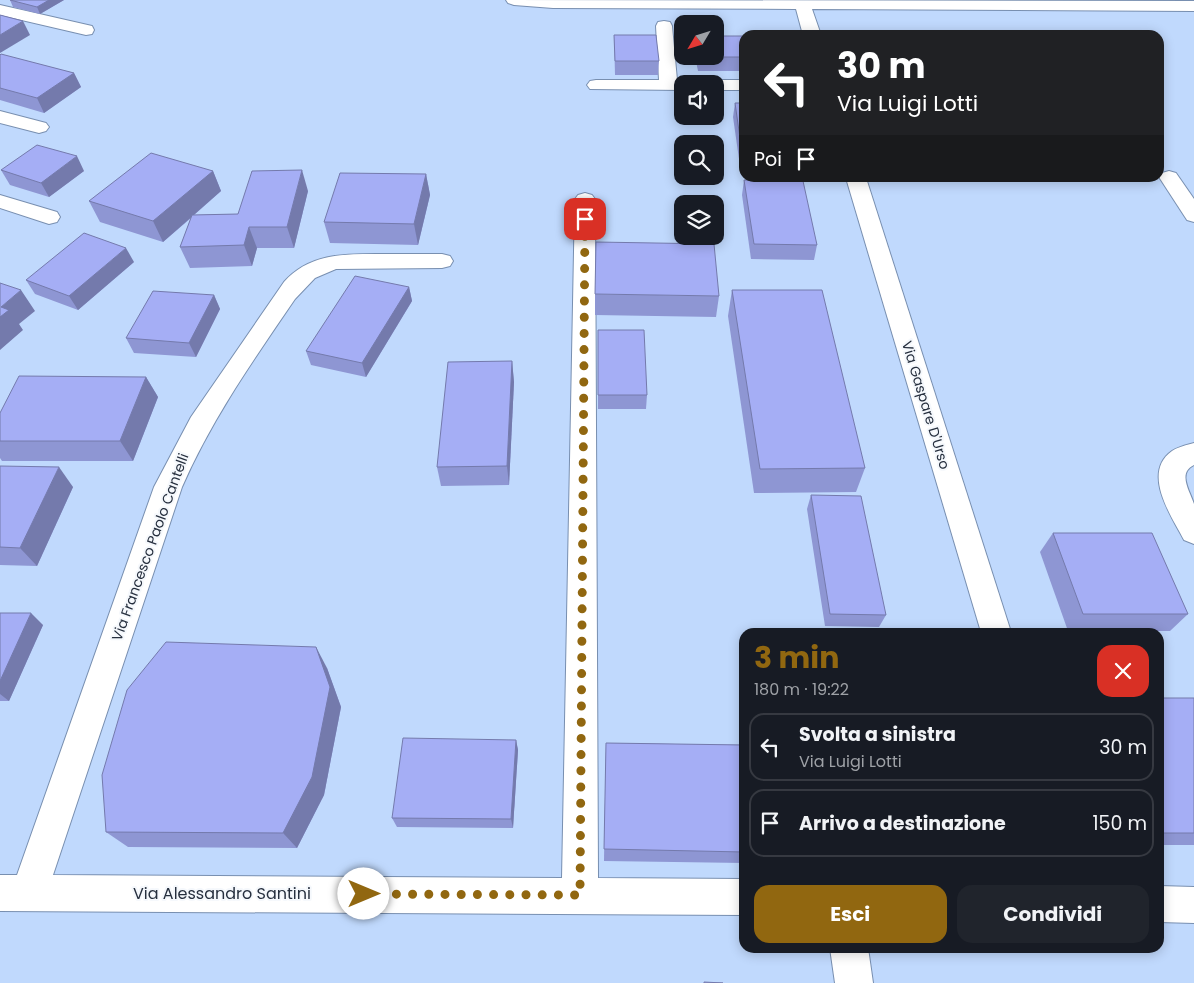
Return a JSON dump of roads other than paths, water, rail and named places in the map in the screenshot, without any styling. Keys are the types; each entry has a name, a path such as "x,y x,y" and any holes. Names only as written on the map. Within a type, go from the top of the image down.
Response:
{"street":[{"path":"514,0 553,3 798,2 1194,6"},
{"path":"798,2 810,30"},
{"path":"0,10 86,30"},
{"path":"664,26 674,80"},
{"path":"596,85 674,85"},
{"path":"724,85 739,85"},
{"path":"0,117 39,127"},
{"path":"1169,176 1194,214"},
{"name":"Via Gaspare D'Urso","path":"857,182 995,628"},
{"path":"580,895 585,199"},
{"path":"0,201 49,217"},
{"name":"Via Francesco Paolo Cantelli","path":"15,893 168,487 184,450 213,401 293,287 310,271 327,263 341,261 442,261"},
{"path":"1194,453 1176,462 1171,475 1172,485 1194,532"},
{"name":"Via Alessandro Santini","path":"15,893 739,897"},
{"path":"1164,904 1194,904"},
{"path":"850,953 854,983"}]}
